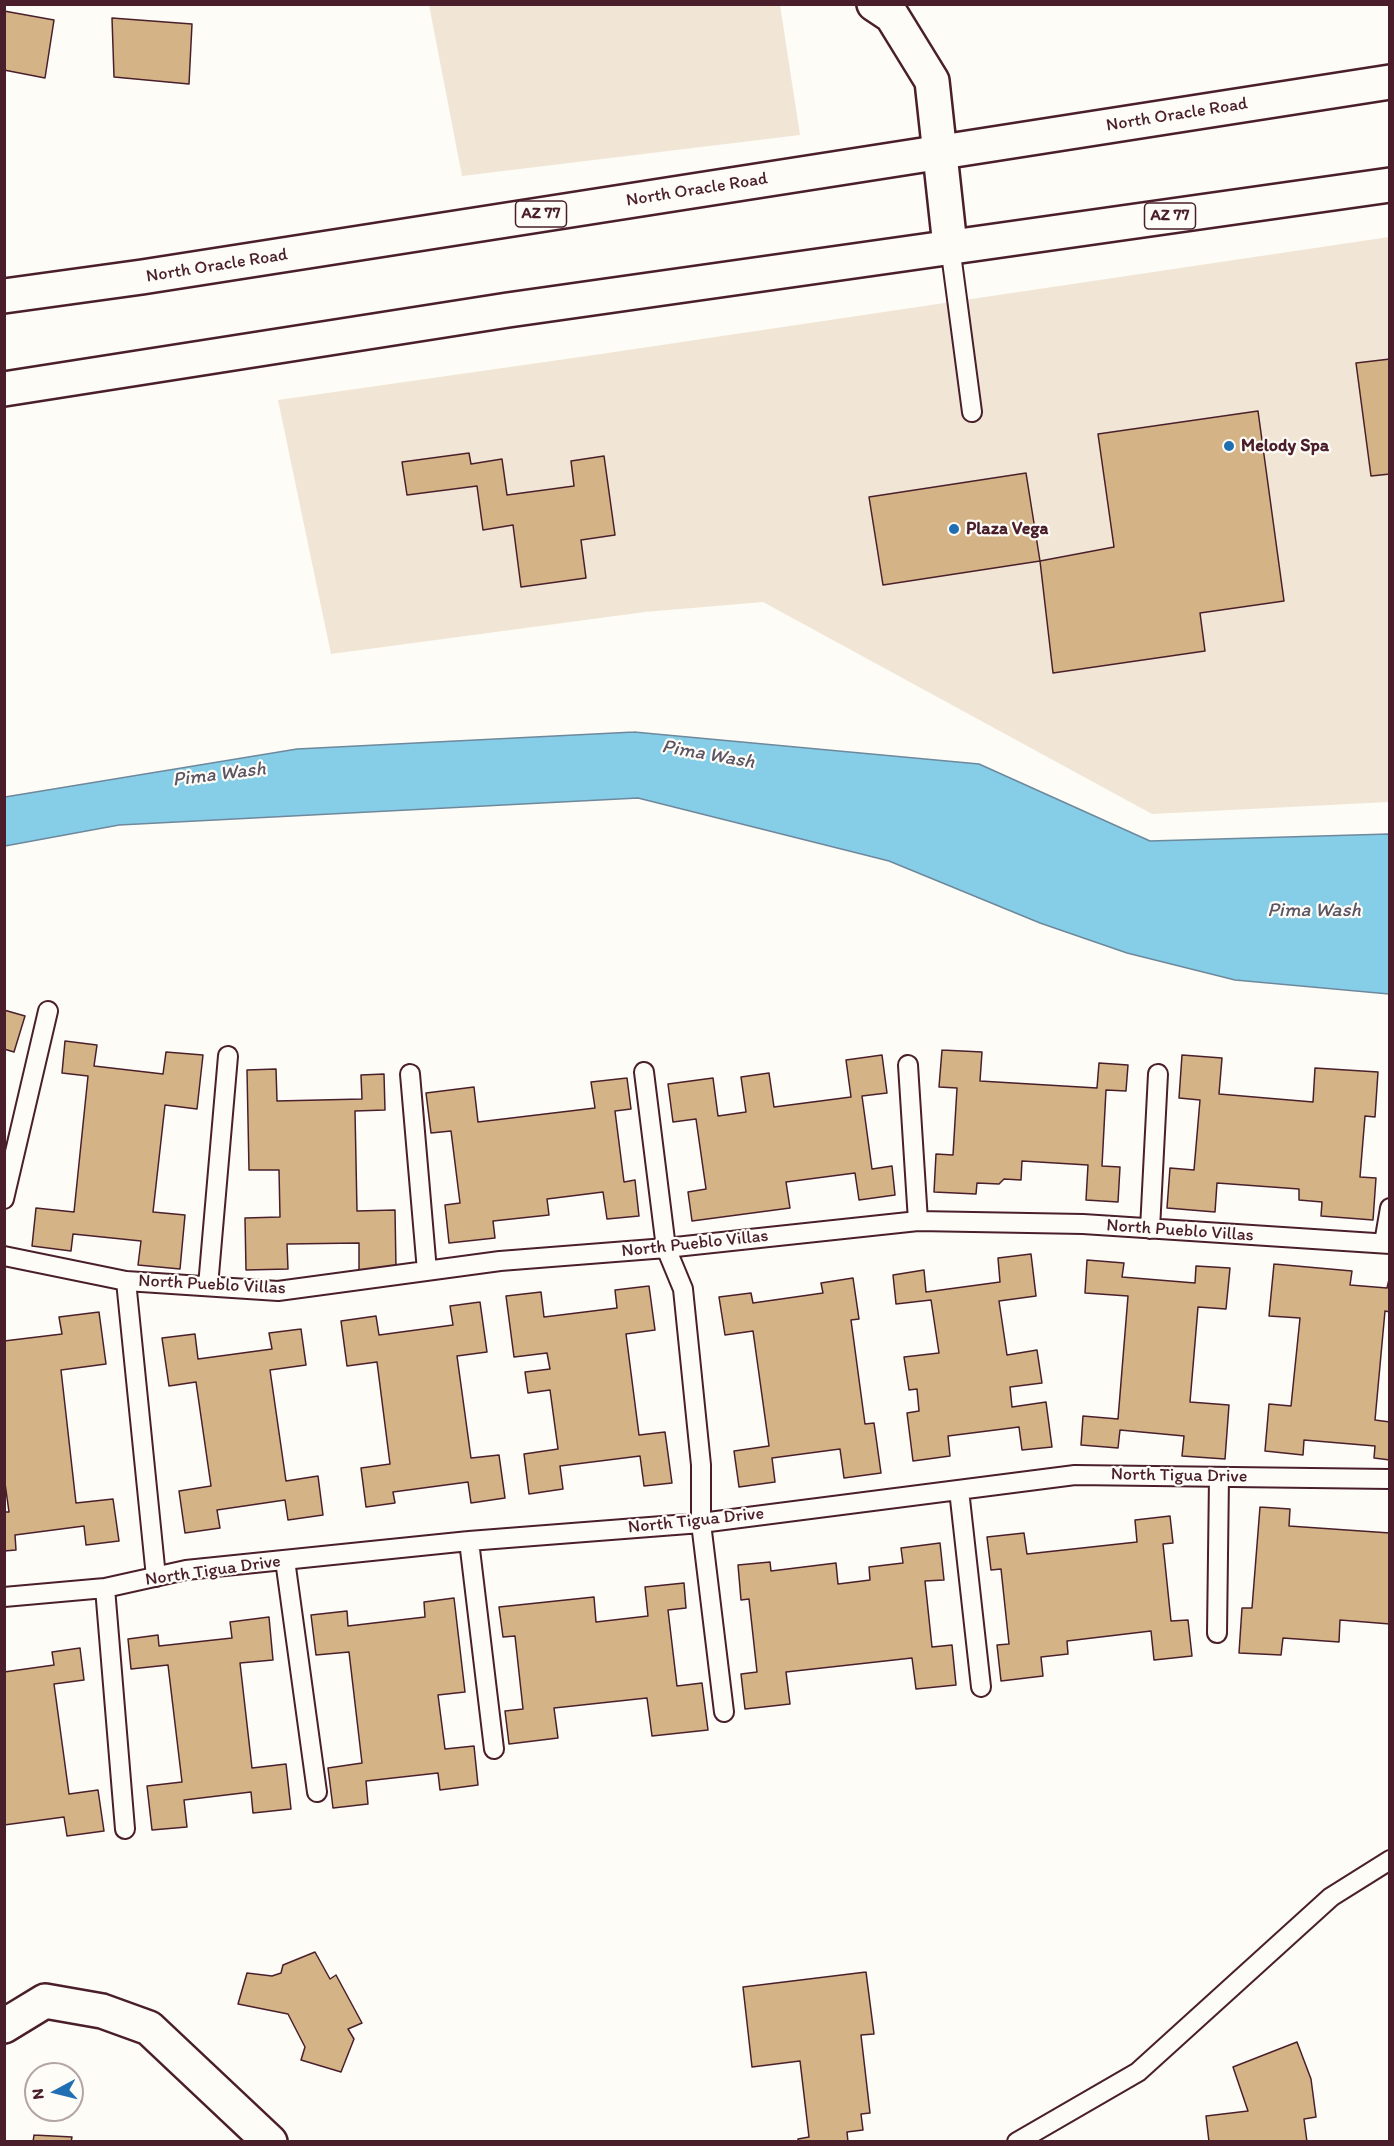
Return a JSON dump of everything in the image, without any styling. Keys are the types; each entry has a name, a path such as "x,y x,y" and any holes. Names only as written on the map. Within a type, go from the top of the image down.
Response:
{"main road":[{"path":"874,4 892,16 932,81 950,246"},
{"name":"North Oracle Road","path":"4,296 142,278 1389,82"},
{"name":"AZ 77","path":"4,388 508,310 1389,184"},
{"path":"4,2026 45,2001 102,2011 149,2028 270,2142"}],"lane":[{"path":"950,246 972,412"},
{"path":"4,1199 48,1011"},
{"path":"208,1286 228,1056"},
{"path":"908,1065 918,1221"},
{"path":"644,1072 666,1248 683,1289 701,1465 701,1523 723,1712"},
{"path":"410,1074 427,1271"},
{"path":"1150,1228 1158,1074"},
{"path":"1387,1244 1389,1208"},
{"name":"North Pueblo Villas","path":"4,1256 126,1281 278,1291 500,1261 666,1248 918,1221 1150,1228 1387,1244"},
{"path":"126,1281 156,1577"},
{"name":"North Tigua Drive","path":"4,1597 105,1588 186,1570 469,1541 701,1523 1075,1475 1389,1479"},
{"path":"1217,1633 1219,1477"},
{"path":"959,1490 981,1687"},
{"path":"469,1541 494,1749"},
{"path":"285,1560 317,1792"},
{"path":"105,1588 125,1829"},
{"path":"1017,2142 1138,2072 1331,1897 1389,1860"}],"shaded area":[{"path":"429,5 780,5 800,135 462,176"},
{"path":"1389,237 1389,802 1152,814 763,602 645,612 331,654 278,400"}],"water":[{"name":"Pima Wash","path":"634,732 979,764 1150,841 1389,834 1389,994 1235,980 1127,953 1040,923 889,861 638,798 119,825 5,846 5,797 297,749"}],"building":[{"path":"4,11 54,20 45,78 4,70"},
{"path":"112,18 192,24 189,84 114,77"},
{"path":"1390,359 1390,474 1371,476 1356,363"},
{"path":"1258,411 1284,601 1200,613 1205,651 1053,673 1040,561 1114,547 1098,434"},
{"path":"469,453 471,464 502,459 507,495 574,486 571,461 604,456 615,535 581,540 586,578 521,587 513,525 483,530 477,486 407,495 402,462"},
{"name":"Plaza Vega","path":"1026,473 1040,561 883,585 869,497"},
{"path":"4,1010 25,1016 14,1052 4,1049"},
{"path":"65,1041 97,1045 94,1066 163,1074 166,1052 203,1055 197,1109 165,1105 153,1212 185,1215 180,1269 138,1265 141,1241 73,1234 71,1251 32,1246 36,1208 74,1212 88,1076 62,1073"},
{"path":"942,1050 982,1052 980,1081 1097,1088 1099,1063 1128,1065 1126,1091 1106,1090 1102,1166 1120,1167 1118,1202 1086,1200 1088,1165 1022,1161 1021,1180 1004,1179 999,1184 977,1183 976,1194 934,1192 936,1154 953,1155 957,1088 939,1087"},
{"path":"882,1055 887,1093 862,1096 872,1169 892,1166 895,1195 859,1200 855,1173 786,1182 790,1208 692,1221 688,1192 706,1189 696,1119 673,1122 668,1084 713,1078 718,1116 746,1112 741,1077 769,1073 774,1107 851,1097 846,1060"},
{"path":"1182,1055 1222,1058 1219,1094 1313,1102 1315,1068 1378,1072 1375,1117 1365,1116 1360,1177 1376,1178 1373,1220 1321,1216 1322,1202 1299,1200 1299,1189 1217,1183 1215,1212 1167,1208 1170,1168 1194,1170 1200,1100 1179,1098"},
{"path":"276,1069 277,1101 362,1099 361,1075 384,1074 385,1110 355,1111 357,1211 395,1210 396,1269 359,1270 359,1243 287,1244 288,1269 246,1270 245,1218 280,1217 279,1170 249,1170 247,1070"},
{"path":"627,1078 631,1109 615,1111 624,1182 635,1180 639,1216 607,1219 603,1192 547,1199 549,1215 493,1221 495,1238 449,1243 445,1205 460,1203 451,1131 431,1133 426,1093 474,1087 478,1122 595,1108 591,1082"},
{"path":"1031,1254 1036,1296 999,1301 1007,1355 1037,1350 1042,1383 1010,1387 1012,1407 1046,1402 1052,1447 1022,1450 1019,1427 948,1436 950,1456 913,1461 907,1413 919,1411 917,1389 909,1390 904,1357 939,1353 931,1300 896,1304 893,1275 924,1270 926,1292 1000,1282 998,1258"},
{"path":"1087,1260 1124,1263 1122,1277 1195,1283 1196,1266 1230,1268 1226,1309 1198,1307 1190,1402 1229,1405 1225,1459 1182,1456 1184,1436 1120,1430 1118,1448 1081,1445 1083,1416 1118,1419 1128,1296 1085,1293"},
{"path":"1274,1264 1352,1271 1350,1285 1387,1288 1390,1275 1390,1312 1385,1311 1375,1420 1390,1422 1390,1460 1374,1458 1375,1446 1304,1440 1303,1455 1265,1451 1269,1404 1291,1406 1300,1318 1269,1316"},
{"path":"853,1278 859,1319 851,1320 865,1424 874,1423 881,1473 844,1478 840,1449 772,1458 775,1482 739,1487 734,1451 769,1446 753,1331 725,1335 719,1297 751,1293 753,1303 823,1293 821,1283"},
{"path":"649,1286 655,1330 626,1334 639,1435 665,1432 672,1483 644,1486 640,1456 560,1466 563,1489 529,1494 524,1454 558,1449 550,1390 528,1393 525,1372 550,1369 547,1353 514,1357 506,1296 541,1292 544,1317 617,1308 615,1290"},
{"path":"480,1302 487,1352 457,1356 471,1458 499,1455 505,1498 471,1503 468,1482 393,1492 395,1503 366,1507 361,1468 390,1464 377,1362 347,1366 341,1321 376,1316 379,1335 453,1325 450,1306"},
{"path":"99,1312 106,1364 61,1370 76,1503 113,1499 119,1541 86,1545 84,1526 15,1535 16,1550 4,1551 4,1512 9,1512 4,1476 4,1341 62,1334 59,1317"},
{"path":"301,1329 306,1365 270,1370 286,1481 318,1476 323,1515 288,1520 285,1500 217,1510 220,1528 185,1533 179,1491 211,1486 196,1382 169,1386 162,1338 195,1334 198,1359 272,1349 269,1333"},
{"path":"1260,1507 1290,1509 1289,1526 1390,1533 1390,1624 1340,1620 1339,1642 1283,1638 1281,1655 1239,1653 1242,1608 1252,1608"},
{"path":"1170,1516 1173,1543 1163,1544 1171,1621 1188,1620 1192,1656 1154,1660 1151,1631 1067,1641 1068,1654 1041,1657 1043,1676 1001,1681 997,1645 1009,1644 1001,1569 991,1570 987,1537 1024,1533 1027,1554 1137,1542 1135,1520"},
{"path":"940,1543 944,1580 925,1581 932,1647 952,1645 956,1685 916,1689 912,1658 786,1672 790,1704 745,1709 741,1674 757,1672 749,1599 741,1600 738,1565 770,1562 771,1571 836,1563 838,1584 870,1580 869,1567 903,1563 901,1548"},
{"path":"684,1583 686,1608 668,1610 677,1686 702,1683 708,1730 652,1736 647,1698 554,1708 558,1738 509,1744 505,1711 523,1709 515,1636 503,1637 499,1607 594,1597 596,1622 648,1616 645,1587"},
{"path":"454,1598 465,1692 438,1695 445,1749 474,1746 478,1785 440,1790 438,1773 366,1781 368,1804 333,1808 328,1768 362,1763 349,1652 316,1655 311,1615 347,1611 348,1626 425,1617 424,1602"},
{"path":"269,1617 273,1660 240,1663 252,1768 286,1764 291,1809 253,1813 251,1792 184,1800 187,1827 152,1830 147,1786 182,1782 168,1665 131,1669 128,1639 158,1635 159,1646 232,1638 230,1622"},
{"path":"80,1648 84,1680 54,1684 69,1794 98,1790 104,1831 67,1836 64,1817 4,1825 4,1672 54,1665 52,1652"},
{"path":"315,1952 330,1979 336,1975 362,2023 348,2029 354,2039 341,2072 301,2060 305,2047 288,2014 238,2004 247,1973 272,1976 281,1973 283,1965"},
{"path":"866,1972 874,2034 861,2035 870,2113 861,2114 863,2130 847,2132 848,2142 798,2142 798,2139 809,2137 800,2061 752,2067 743,1987"},
{"path":"1297,2042 1311,2079 1316,2117 1304,2119 1307,2142 1209,2142 1206,2116 1248,2111 1233,2067"},
{"path":"34,2135 72,2137 71,2142 33,2142"}],"place":[{"name":"Melody Spa","path":"1229,446"},
{"name":"Plaza Vega","path":"954,529"}]}
